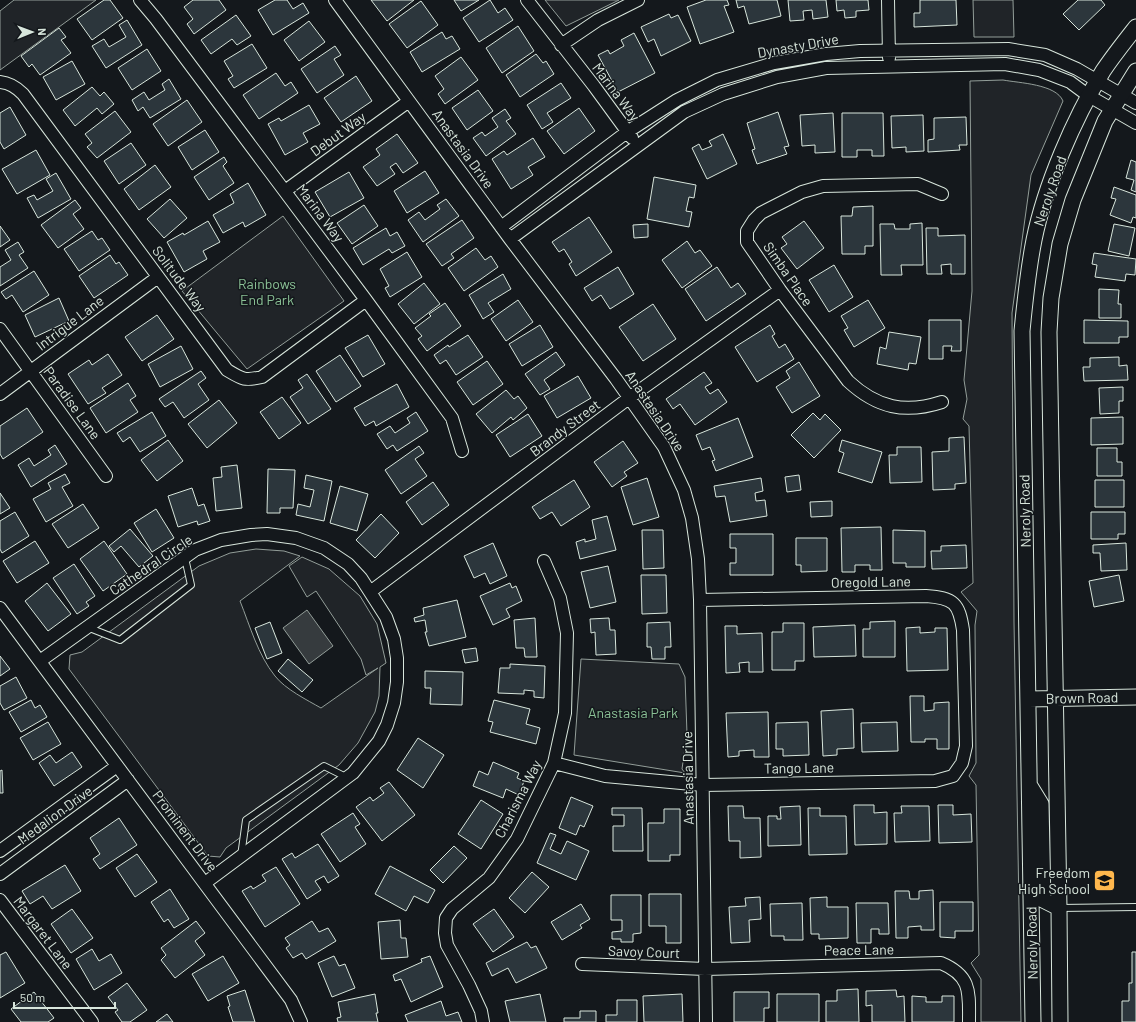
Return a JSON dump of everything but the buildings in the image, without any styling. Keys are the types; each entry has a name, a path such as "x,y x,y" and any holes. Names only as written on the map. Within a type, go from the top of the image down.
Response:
{"street":[{"name":"Marina Way","path":"140,0 156,19 285,191 452,418 462,451"},
{"name":"Anastasia Drive","path":"335,0 664,447 684,490 692,518 698,559 700,600 706,1022"},
{"name":"Marina Way","path":"526,0 594,86 637,146"},
{"path":"561,45 598,20 638,0"},
{"path":"888,0 889,67"},
{"name":"Neroly Road","path":"1033,1022 1022,338 1025,294 1034,239 1049,188 1074,126 1106,67 1136,27"},
{"name":"Dynasty Drive","path":"501,227 628,132 676,100 717,80 774,63 811,56 860,51 1008,49 1045,55 1077,69 1136,102"},
{"name":"Dynasty Drive","path":"510,239 684,112 723,94 776,77 826,68 1005,64 1039,70 1070,82 1089,96 1136,123"},
{"name":"Neroly Road","path":"1060,1022 1048,332 1051,298 1060,244 1073,200 1088,160 1112,109 1136,72"},
{"name":"Solitude Way","path":"0,82 6,82 15,86 23,94 227,370 242,379 262,377 366,300"},
{"name":"Debut Way","path":"285,191 409,101"},
{"name":"Simba Place","path":"942,194 918,184 823,186 802,192 761,212 754,220 748,231 747,242 780,290 848,381 859,391 874,401 887,406 901,408 928,407 942,402"},
{"name":"Intrigue Lane","path":"0,394 158,277"},
{"name":"Brandy Street","path":"370,592 629,398 780,290"},
{"name":"Paradise Lane","path":"0,329 106,476"},
{"name":"Cathedral Circle","path":"40,662 195,550 221,540 267,534 296,538 324,548 348,564 361,578 386,617 394,638 397,658 397,682 394,703 384,730 368,755 348,778 205,883"},
{"name":"Charisma Way","path":"483,1022 481,1011 469,985 447,945 444,933 446,918 452,909 489,878 517,839 554,763 565,713 567,633 560,598 544,561"},
{"name":"Oregold Lane","path":"700,600 940,597 949,600 956,605 961,614 965,687"},
{"name":"Prominent Drive","path":"0,608 292,1000 301,1022"},
{"name":"Tango Lane","path":"554,763 605,776 703,785 935,781 953,776 962,763 966,746 965,687"},
{"name":"Brown Road","path":"1029,699 1136,697"},
{"name":"Medalion Drive","path":"0,851 117,766"},
{"name":"Medalion Drive","path":"0,874 128,780"},
{"path":"1030,785 1041,804 1044,900 1059,908"},
{"name":"Margaret Lane","path":"0,900 92,1022"},
{"name":"Peace Lane","path":"705,969 941,963 952,968 964,979 969,995 969,1022"},
{"name":"Savoy Court","path":"582,964 705,969"}],"lane":[{"path":"87,627 120,640 192,585 184,558"},
{"path":"241,856 246,820 324,766 348,778"},
{"path":"1059,908 1136,907"}],"green space":[{"path":"14,0 96,0 0,70 0,11"},
{"path":"545,0 619,0 566,26"},
{"path":"973,0 1013,0 1014,37 974,37"},
{"path":"1003,80 1027,83 1045,88 1059,95 1063,101 1031,175 1012,313 1014,622 1021,1022 981,1022 981,979 971,963 979,955 976,785 969,776 976,763 975,625 977,611 961,592 973,583 969,426 963,419 967,399 964,380 972,291 970,81"},
{"name":"Rainbows End Park","path":"283,216 344,301 247,369 182,291"},
{"path":"256,549 284,551 300,556 240,601 264,659 279,681 296,694 321,708 378,668 366,675 361,659 316,591 307,597 289,566 302,557 329,569 360,596 377,624 386,663 380,667 379,696 375,712 358,743 339,765 226,848 220,857 208,856 69,669 70,655 82,652 199,566 230,553"},
{"name":"Anastasia Park","path":"581,659 679,664 685,677 687,734 682,769 685,773 574,755"}],"shaded area":[{"path":"307,610 333,646 309,664 283,628"}],"place":[{"name":"Freedom High School","path":"1105,881"}]}
